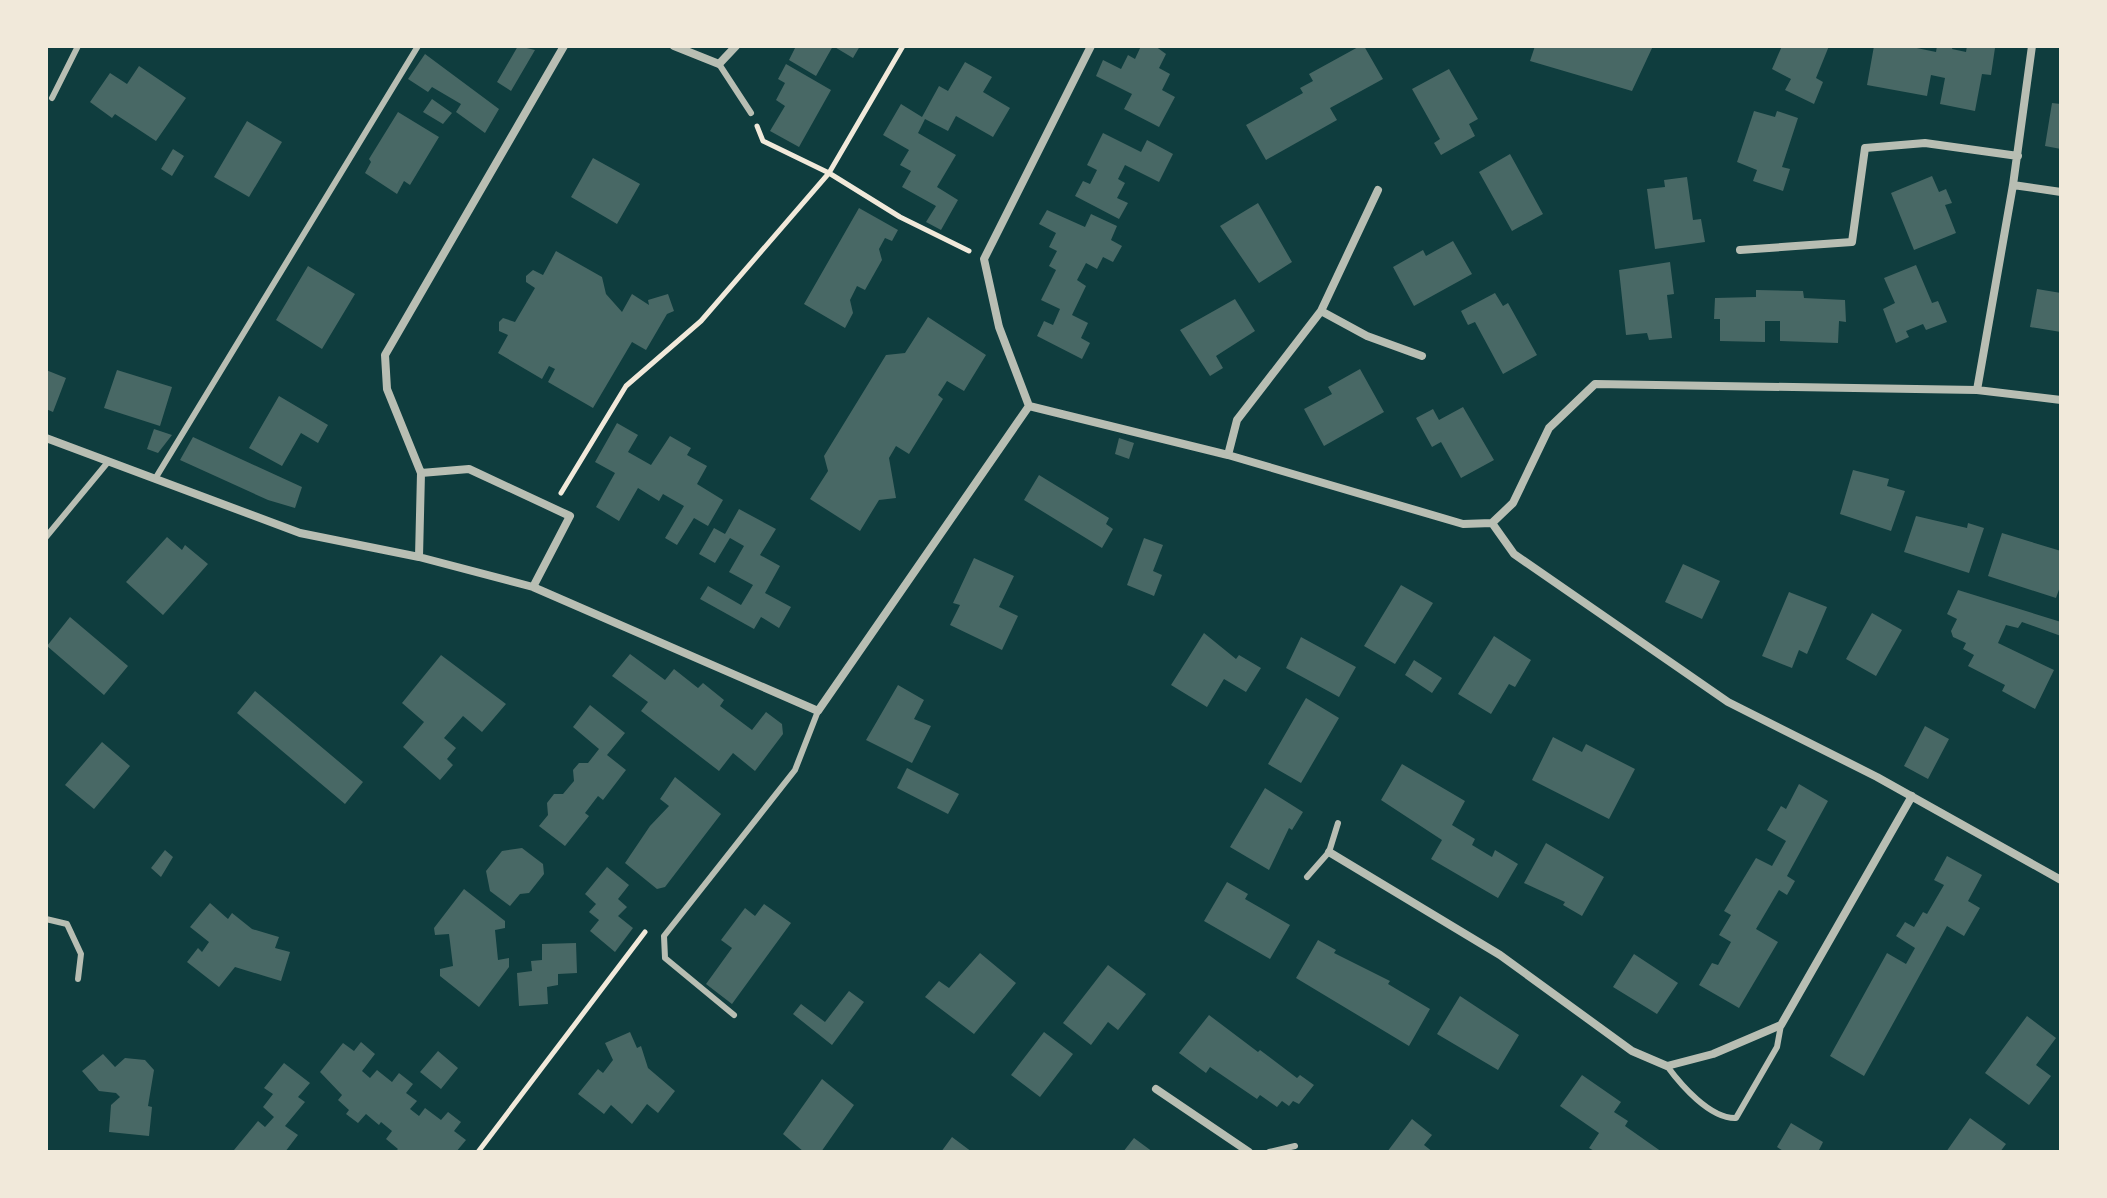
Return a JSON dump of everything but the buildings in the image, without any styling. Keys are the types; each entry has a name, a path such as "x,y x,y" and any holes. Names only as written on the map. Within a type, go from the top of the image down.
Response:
{"street":[{"path":"419,557 421,473 387,389 385,355 564,46"},
{"path":"674,46 719,64 736,46"},
{"path":"1029,406 999,327 984,259 1091,46"},
{"path":"1977,390 2018,156 2032,46"},
{"path":"1740,250 1852,242 1865,148 1925,143 2018,156"},
{"path":"2013,185 2061,192"},
{"path":"1228,455 1237,420 1321,311 1378,190"},
{"path":"1321,311 1367,336 1422,356"},
{"path":"1029,406 1228,455 1463,524 1492,523 1513,503 1549,428 1595,384 1977,390 2061,400"},
{"path":"46,438 300,533 419,557 533,587 818,711 1029,406"},
{"path":"421,473 469,469 570,516 533,587"},
{"path":"1492,523 1514,554 1728,702 1912,796 2061,880"},
{"path":"1329,852 1488,947 1632,1051 1667,1066 1713,1054 1781,1025 1912,796"},
{"path":"1156,1089 1249,1152"}],"lane":[{"path":"52,98 78,46"},
{"path":"155,479 418,46"},
{"path":"719,64 751,113"},
{"path":"46,537 108,462"},
{"path":"734,1015 665,958 664,936 795,770 818,711"},
{"path":"1307,877 1329,852 1338,823"},
{"path":"46,919 67,924 81,954 78,979"},
{"path":"1667,1066 1683,1088 1726,1119 1736,1118 1777,1047 1781,1025"},
{"path":"1269,1152 1295,1146"}],"path":[{"path":"552,508 626,386 701,321 829,173 903,46"},
{"path":"751,113 763,141 829,173 900,217 984,259"}]}
